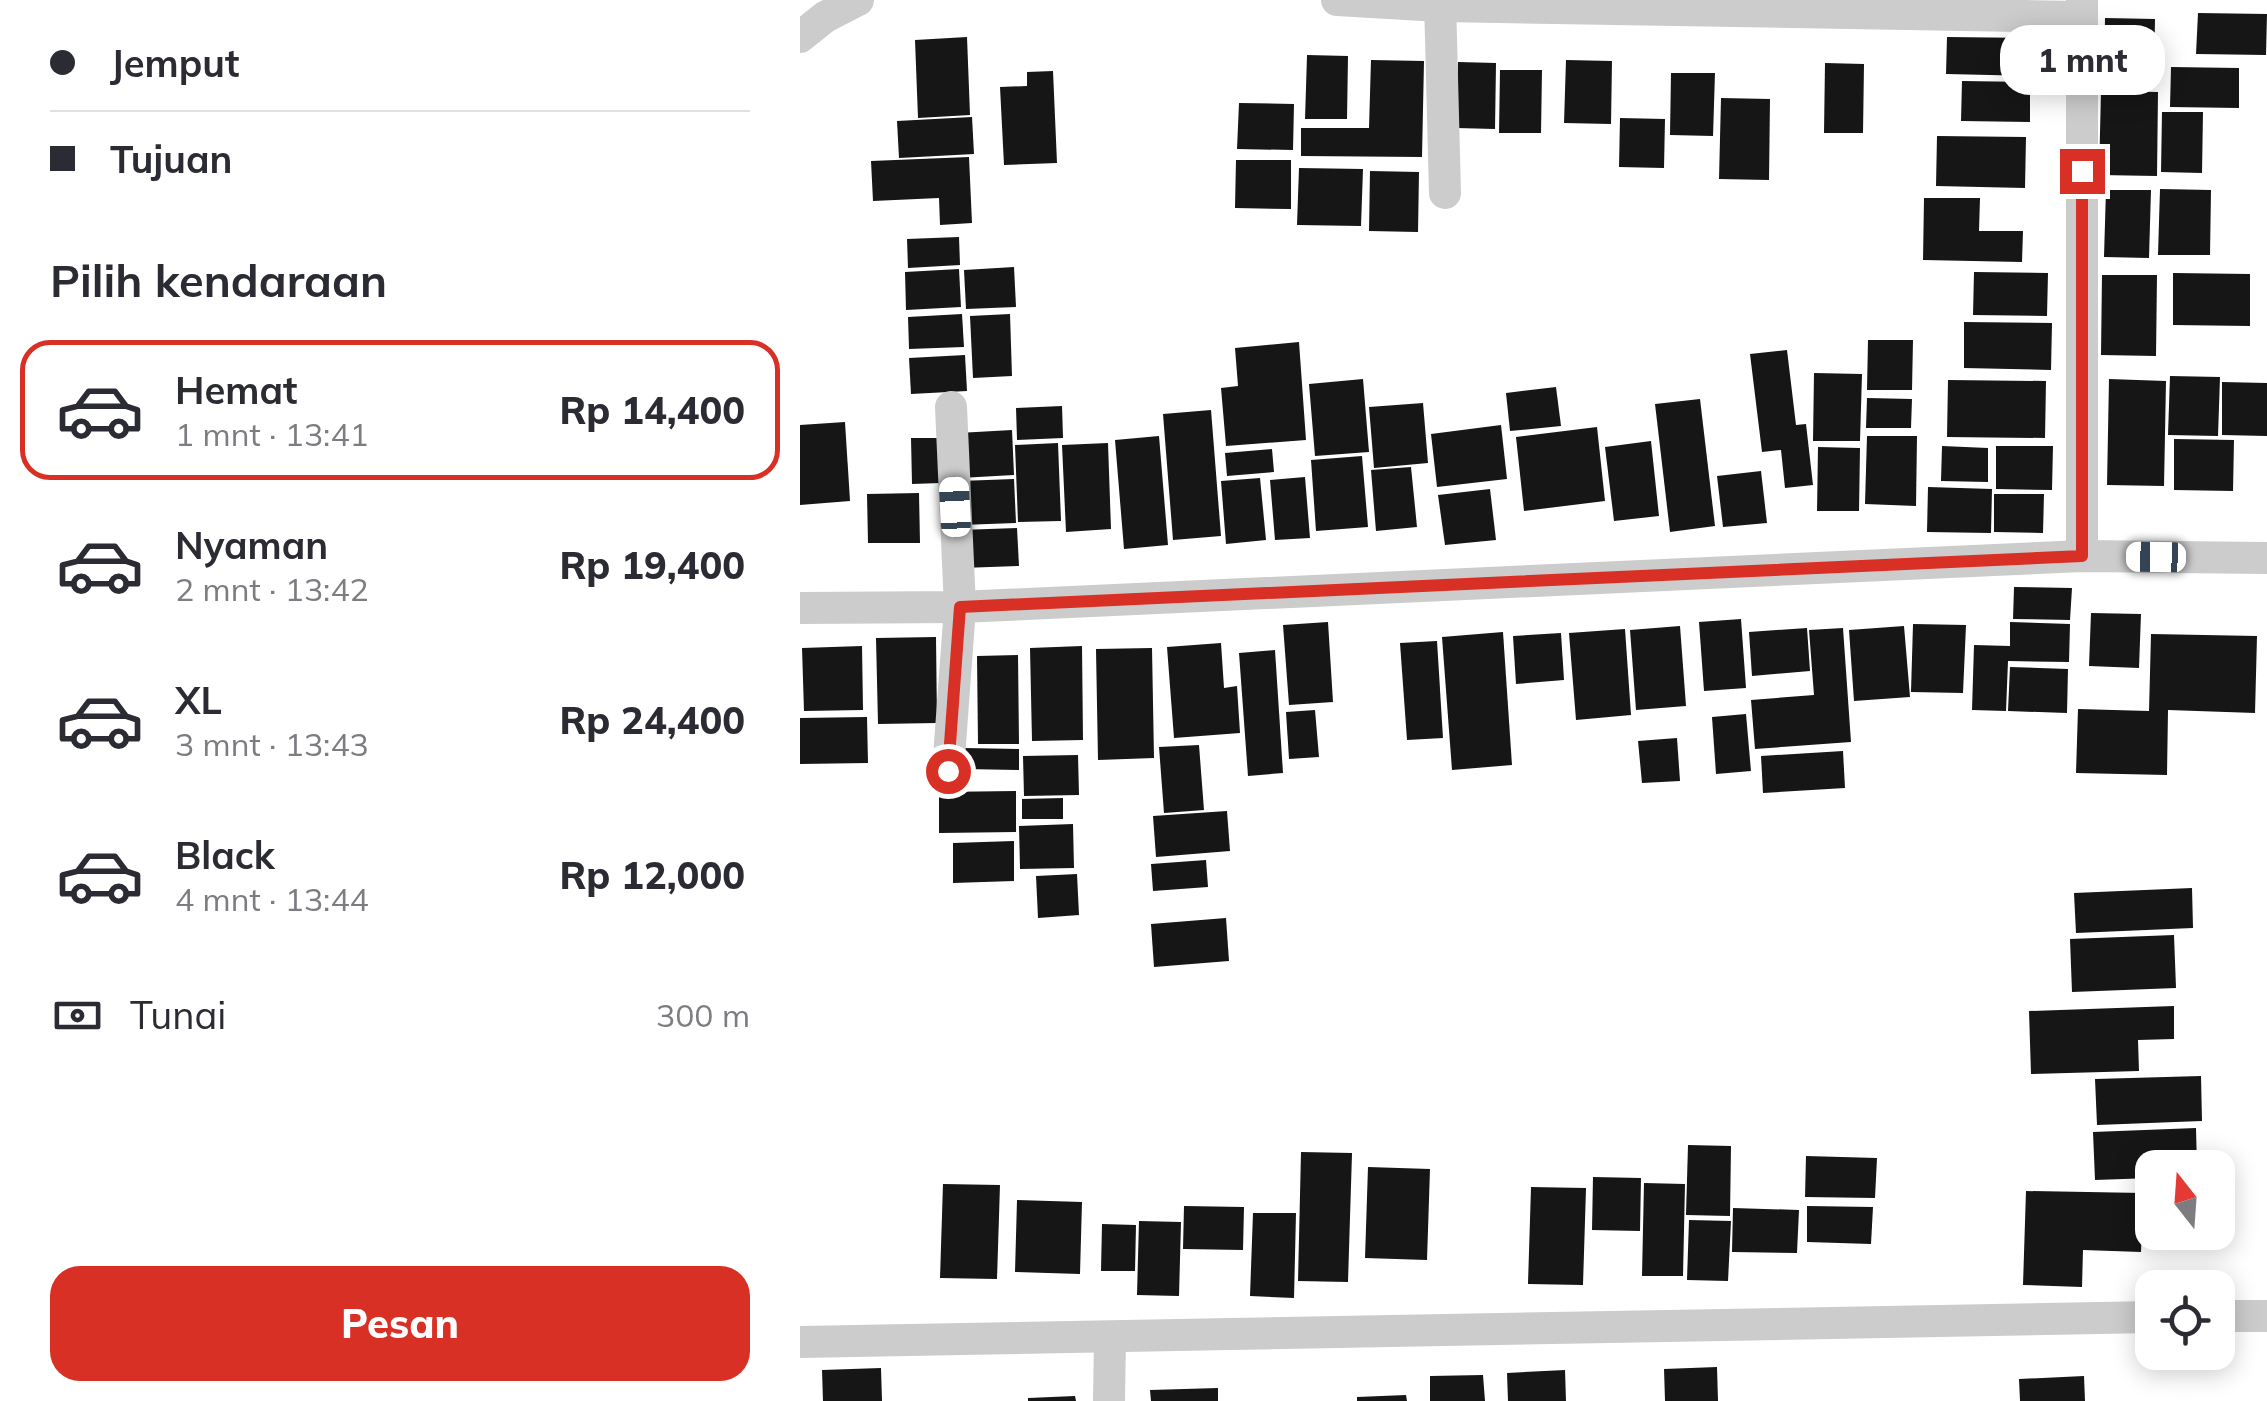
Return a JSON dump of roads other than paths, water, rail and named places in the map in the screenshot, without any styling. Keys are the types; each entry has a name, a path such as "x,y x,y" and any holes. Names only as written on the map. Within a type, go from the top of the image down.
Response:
{"street":[{"path":"800,37 858,0"},
{"path":"1337,0 2082,8 2082,556"},
{"path":"1440,3 1445,193"},
{"path":"948,771 960,607 950,407"},
{"path":"800,608 960,607 2082,556 2267,558"},
{"path":"2235,1316 2267,1316"},
{"path":"800,1342 2135,1318"},
{"path":"1110,1337 1110,1401"}]}
